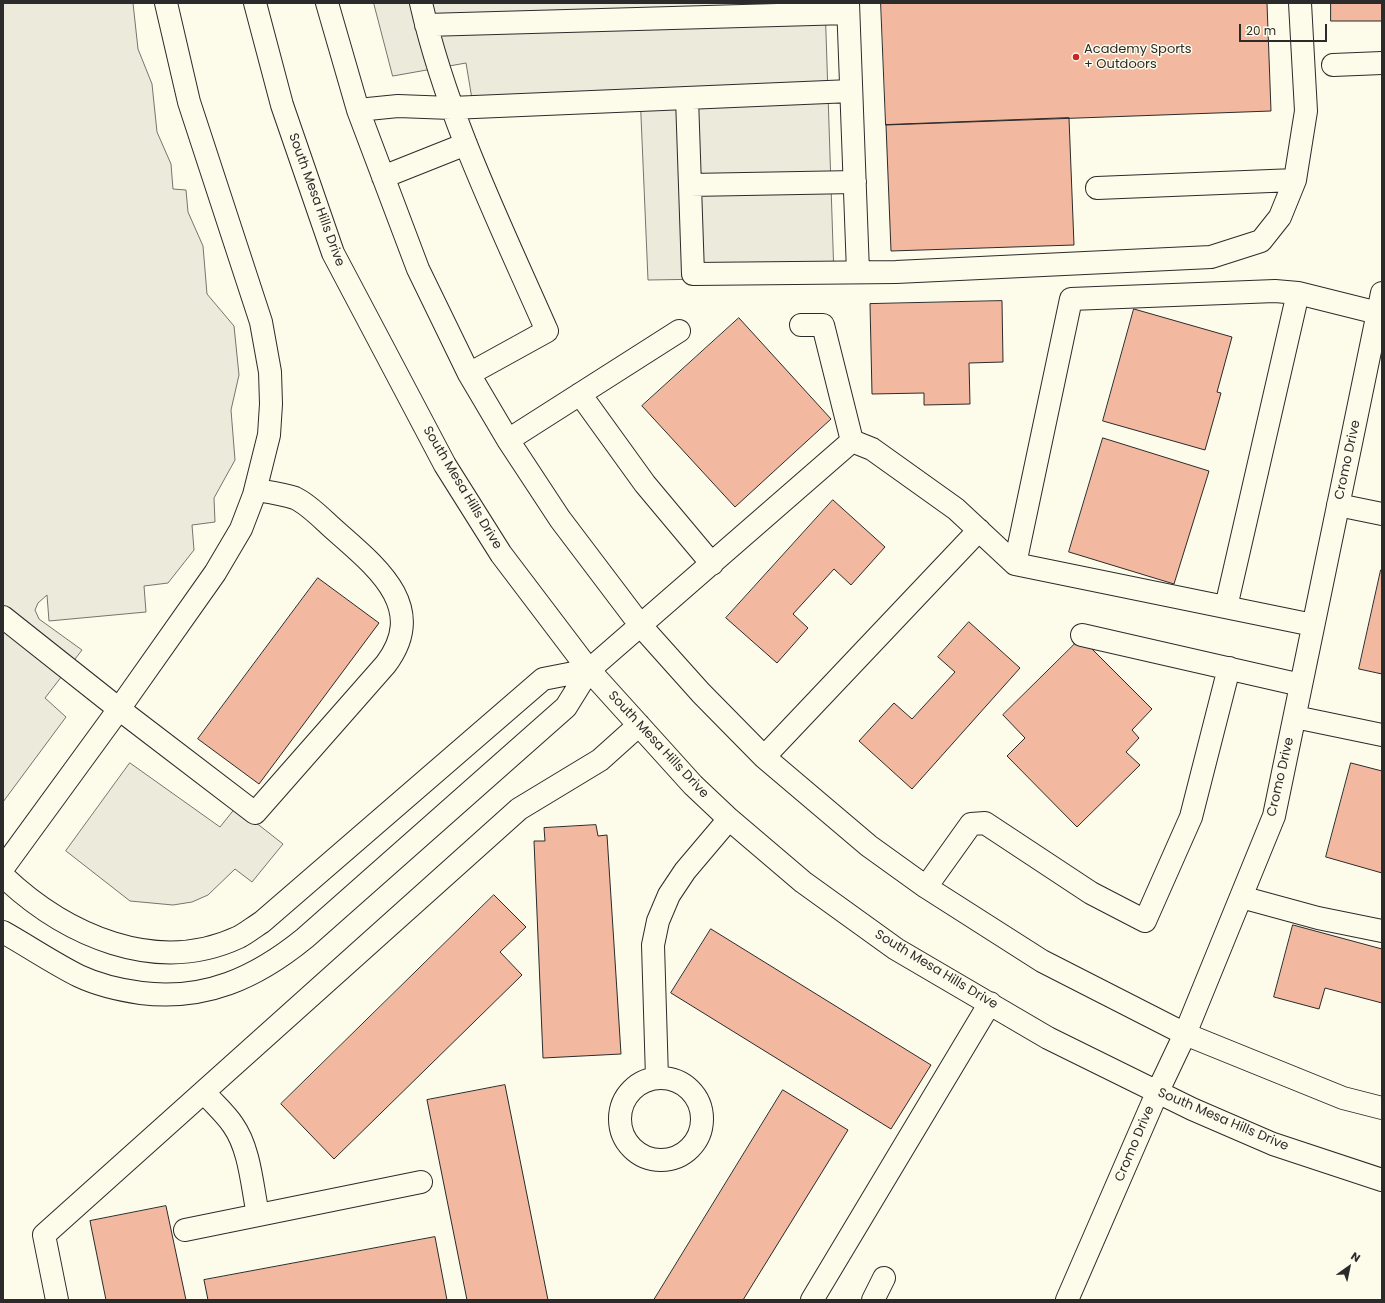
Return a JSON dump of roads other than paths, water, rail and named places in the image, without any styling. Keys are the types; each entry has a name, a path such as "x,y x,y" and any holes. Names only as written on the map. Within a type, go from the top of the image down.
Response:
{"street":[{"path":"3,868 120,709 215,573 241,529 256,490 269,435 271,412 270,372 266,346 253,297 189,102 166,3"},
{"name":"South Mesa Hills Drive","path":"255,3 282,105 337,260 445,465 501,554 589,670 693,785 729,819 803,882 896,949 1048,1038 1157,1093 1273,1144 1382,1180"},
{"path":"327,3 358,110 418,269 469,374 508,440 560,519 641,626 701,693 764,757 869,846 926,887 1042,961 1185,1034 1343,1098 1382,1108"},
{"path":"421,3 426,25 451,108 547,331 469,374"},
{"path":"687,98 693,274 896,272 1211,257 1261,241 1280,217 1295,180 1306,112 1300,3"},
{"path":"426,25 848,8 858,272"},
{"path":"1333,65 1382,63"},
{"path":"358,110 398,106 451,108 851,91"},
{"path":"384,178 466,144"},
{"path":"1097,188 1295,180"},
{"path":"690,185 854,182"},
{"path":"1015,564 1071,299 1275,291 1380,303"},
{"path":"1226,607 1298,293"},
{"name":"Cromo Drive","path":"1067,1300 1157,1093 1185,1034 1274,816 1338,505 1377,342 1380,303"},
{"path":"801,325 823,325 852,442"},
{"path":"508,440 679,331"},
{"path":"580,394 645,484 712,564"},
{"path":"3,932 80,976 126,991 173,995 196,993 233,983 266,966 284,955 305,938 566,707 589,670 852,442"},
{"path":"852,442 872,449 956,509 1015,564 1313,625"},
{"path":"3,617 255,813 393,655 401,634 402,612 392,588 381,573 369,560 304,504 287,496 256,490"},
{"path":"1338,505 1382,514"},
{"path":"764,757 979,530"},
{"path":"1082,635 1301,685"},
{"path":"926,887 970,824 985,822 1091,893 1144,921 1191,817 1229,668"},
{"path":"3,876 34,904 54,917 78,930 132,949 178,953 201,950 223,944 241,936 262,922 543,679 589,670"},
{"path":"1295,717 1382,735"},
{"path":"57,1300 44,1235 519,809 600,760 639,725"},
{"path":"657,1078 653,945 658,921 669,895 685,871 729,819"},
{"path":"1241,897 1318,918 1382,931"},
{"path":"812,1300 990,1003"},
{"path":"204,1092 233,1125 241,1140 246,1153 258,1215"},
{"path":"185,1230 421,1182"},
{"path":"873,1300 884,1278"}],"place":[{"name":"Academy Sports + Outdoors","path":"1076,57"}]}
